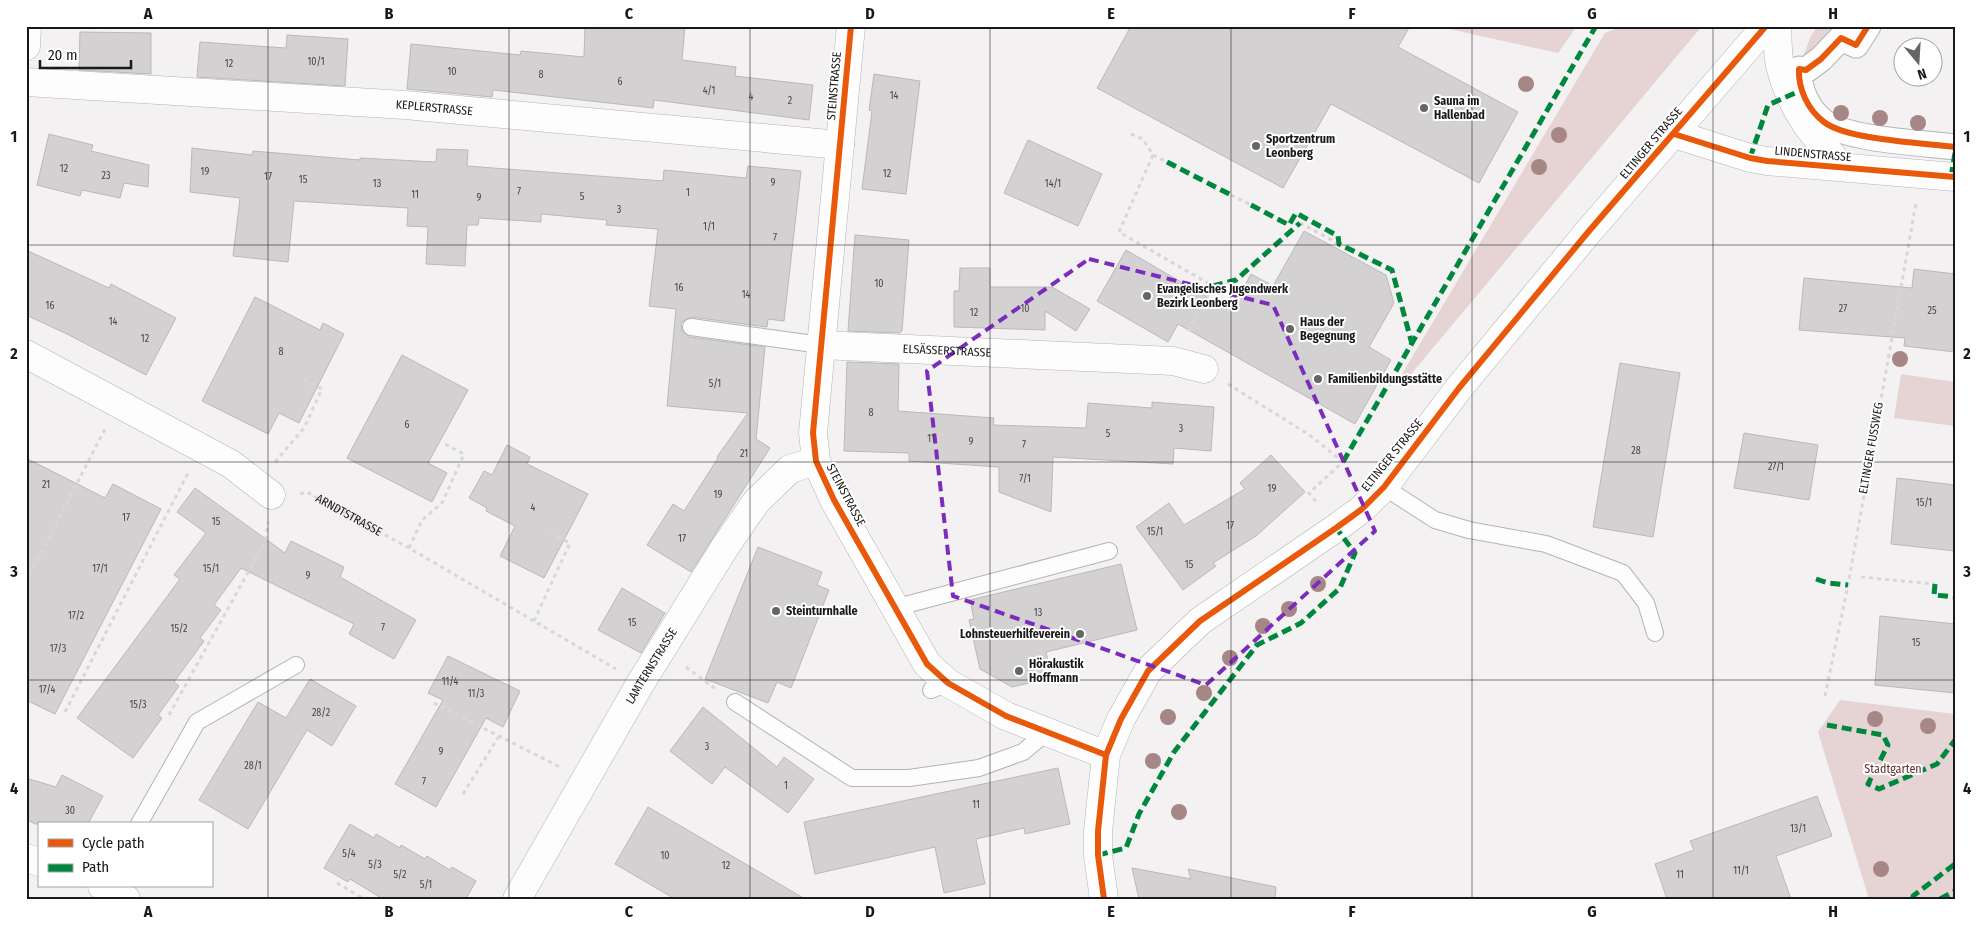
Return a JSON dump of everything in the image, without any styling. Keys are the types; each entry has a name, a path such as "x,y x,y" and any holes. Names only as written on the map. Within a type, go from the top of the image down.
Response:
{"street":[{"path":"26,46 27,26"},
{"name":"STEINSTRASSE","path":"850,26 812,433 816,461 834,500 939,687 1006,716 1106,755"},
{"name":"ELTINGER STRASSE","path":"1104,899 1098,855 1098,830 1106,755 1121,719 1148,671 1200,621 1336,528 1362,509 1384,487 1459,388 1583,239 1766,26"},
{"path":"1777,26 1780,64 1793,104 1820,143 1842,167"},
{"path":"1868,26 1856,46 1841,38 1821,59 1806,70 1799,69 1804,99 1824,123 1854,136 1955,147"},
{"name":"KEPLERSTRASSE","path":"26,82 405,105 840,145"},
{"name":"LINDENSTRASSE","path":"1674,134 1750,158 1955,177"},
{"name":"ELSÄSSERSTRASSE","path":"821,345 1172,361 1204,369"},
{"path":"26,354 231,464 265,490"},
{"name":"LAMTERNSTRASSE","path":"517,899 640,684 756,502 790,470 816,461"},
{"path":"26,858 38,862"},
{"path":"107,888 126,899"}],"lane":[{"name":"ELSÄSSERSTRASSE","path":"691,327 821,345"},
{"name":"ELTINGER STRASSE","path":"1384,487 1435,520 1468,530 1546,544 1623,573 1646,603 1655,633"},
{"path":"894,608 1109,550"},
{"path":"140,822 197,722 296,665"},
{"path":"735,702 852,778 909,778 979,768 1023,752 1047,732"}],"path":[{"path":"1131,134 1143,140 1153,155 1167,162"},
{"path":"1153,155 1119,232 1213,286 1172,361"},
{"path":"1231,194 1251,205"},
{"path":"1300,222 1339,244"},
{"path":"1207,298 1230,312"},
{"path":"1204,369 1311,436 1343,462 1309,493 1336,528"},
{"path":"169,715 266,540 265,490 283,451 304,428 322,389 301,378"},
{"path":"26,582 118,403"},
{"path":"409,548 422,520 442,503 464,454 445,444"},
{"path":"65,712 201,448"},
{"path":"534,621 570,543 552,534"},
{"path":"1861,577 1935,584"},
{"path":"434,703 549,761"},
{"path":"463,794 499,736"},
{"path":"337,883 364,899"}],"highlighted area":[{"path":"1089,259 1273,305 1375,531 1206,685 953,596 927,371"}],"green space":[{"path":"1436,26 1577,26 1558,53"},
{"path":"1623,26 1647,28 1654,26 1702,26 1407,379 1402,374 1605,33"},
{"path":"1817,26 1846,26 1841,38 1799,69 1810,38"},
{"path":"1901,374 1955,382 1955,426 1894,418"},
{"name":"Stadtgarten","path":"1840,700 1955,714 1955,899 1869,899 1818,732"}],"building":[{"path":"585,26 685,26 682,60 736,67 735,76 813,85 809,120 654,100 653,108 493,90 492,97 407,89 411,44 520,55 521,51 584,57"},
{"name":"Sportzentrum Leonberg","path":"1131,26 1410,26 1398,47 1518,112 1479,183 1331,104 1283,188 1097,88"},
{"path":"80,32 151,33 151,74 79,70"},
{"path":"287,35 348,39 345,86 197,77 200,42 286,48"},
{"path":"874,74 920,81 906,194 862,189 872,111 869,110"},
{"path":"49,134 93,145 91,151 149,165 148,187 124,183 120,198 82,190 80,196 37,185"},
{"path":"1028,140 1102,174 1078,226 1004,193"},
{"path":"192,148 252,155 253,151 360,160 360,158 436,162 437,149 468,150 467,166 663,181 664,170 746,178 748,166 801,171 784,321 768,319 767,327 692,317 683,321 681,325 682,331 690,337 765,347 756,439 770,448 691,572 647,545 673,504 684,511 717,457 748,413 667,406 676,309 649,306 658,229 606,225 607,220 541,214 541,222 479,218 478,225 467,225 465,266 426,264 428,227 407,226 408,208 294,201 288,262 233,256 240,198 190,192"},
{"name":"Haus der Begegnung","path":"1304,231 1386,275 1394,303 1369,347 1391,360 1355,424 1178,324 1168,342 1097,301 1126,250 1231,311 1251,274 1273,286"},
{"path":"855,235 909,240 902,331 900,333 848,331"},
{"path":"26,250 109,288 111,284 176,318 146,375 26,315"},
{"path":"960,268 990,268 990,287 1052,287 1090,309 1076,331 1045,311 1045,330 954,327 954,291 959,291"},
{"path":"1914,269 1955,274 1955,352 1904,346 1905,338 1799,330 1804,278 1912,288"},
{"path":"255,297 320,330 323,323 344,334 299,423 279,413 268,434 202,401"},
{"path":"402,355 468,390 428,463 447,473 432,502 347,458"},
{"path":"847,362 899,364 898,411 994,418 993,425 1086,428 1088,403 1152,408 1152,402 1214,407 1211,451 1174,448 1173,464 1053,457 1051,512 999,492 999,467 909,461 909,453 844,451"},
{"path":"1620,363 1680,373 1653,537 1593,527"},
{"path":"1744,433 1818,445 1809,500 1734,488"},
{"path":"507,445 530,457 527,464 588,494 544,578 500,556 515,526 486,511 487,508 469,498 484,471 492,475"},
{"path":"1271,455 1305,492 1256,536 1213,563 1216,566 1183,590 1136,527 1169,503 1184,525 1245,489 1240,483"},
{"path":"26,458 105,498 113,484 161,509 55,714 26,700"},
{"path":"1897,478 1955,485 1955,551 1891,544"},
{"path":"195,488 285,553 291,541 344,567 340,577 416,620 394,659 349,634 354,624 241,568 214,605 221,610 200,638 204,641 174,682 179,686 158,715 162,718 133,758 77,718 180,579 174,575 206,533 177,512"},
{"name":"Steinturnhalle","path":"758,547 822,572 817,585 829,590 791,688 777,682 768,703 705,679"},
{"path":"1121,564 1137,630 1046,652 1052,678 1012,687 980,669 969,620 974,619 970,600"},
{"path":"622,588 665,613 641,653 598,630"},
{"path":"1880,616 1955,624 1955,693 1875,685"},
{"path":"448,656 520,691 503,727 486,718 436,807 395,784 443,700 428,693"},
{"path":"310,679 356,706 332,746 307,730 248,829 199,800 258,702 286,718"},
{"path":"703,707 777,767 784,757 814,779 788,813 725,767 712,784 670,751"},
{"path":"1058,768 1070,824 1025,834 1024,828 976,839 985,884 944,893 935,847 815,874 804,822"},
{"path":"62,775 103,796 89,822 38,822 38,824 35,824 26,819 26,778 56,787"},
{"path":"1817,796 1832,836 1776,856 1791,899 1667,899 1655,864 1694,850 1690,841"},
{"path":"648,807 805,899 675,899 615,864"},
{"path":"350,824 374,838 376,834 400,848 401,845 425,859 427,856 450,870 452,867 476,881 466,899 383,899 350,879 348,882 324,868"},
{"path":"1132,868 1191,879 1188,869 1276,887 1275,899 1139,899"}],"marked path":[{"path":"1343,462 1596,26"},
{"path":"1750,158 1768,105 1802,90"},
{"path":"1951,177 1955,153"},
{"path":"1167,162 1231,195"},
{"path":"1251,205 1289,225 1296,213 1338,236 1339,244 1392,270 1412,344"},
{"path":"1213,286 1236,280 1300,223"},
{"path":"1098,855 1126,848 1139,814 1174,752 1257,645 1301,623 1340,588 1355,553 1336,528"},
{"path":"1816,579 1828,583 1848,585"},
{"path":"1935,584 1934,595 1955,597"},
{"path":"1827,725 1883,735 1888,745 1868,784 1879,789 1937,764 1955,740"},
{"path":"1913,899 1913,896 1955,864"},
{"path":"1940,899 1955,891"}],"cycle path":[{"path":"851,26 813,433 816,461 834,500 927,664 948,683 1006,716 1106,755"},
{"path":"1104,899 1098,855 1098,831 1106,755 1121,719 1148,671 1200,621 1336,528 1362,509 1384,487 1459,388 1589,231 1766,26"},
{"path":"1868,26 1856,45 1841,38 1821,59 1806,70 1799,69 1802,91 1813,111 1824,122 1850,133 1886,140 1955,147"},
{"path":"1674,134 1750,158 1767,161 1955,177"}],"place":[{"name":"Sauna im Hallenbad","path":"1424,108"},
{"name":"Sportzentrum Leonberg","path":"1256,146"},
{"name":"Evangelisches Jugendwerk Bezirk Leonberg","path":"1147,296"},
{"name":"Haus der Begegnung","path":"1290,329"},
{"name":"Familienbildungsstätte","path":"1318,379"},
{"name":"Steinturnhalle","path":"776,611"},
{"name":"Lohnsteuerhilfeverein","path":"1080,634"},
{"name":"Hörakustik Hoffmann","path":"1019,671"}]}
